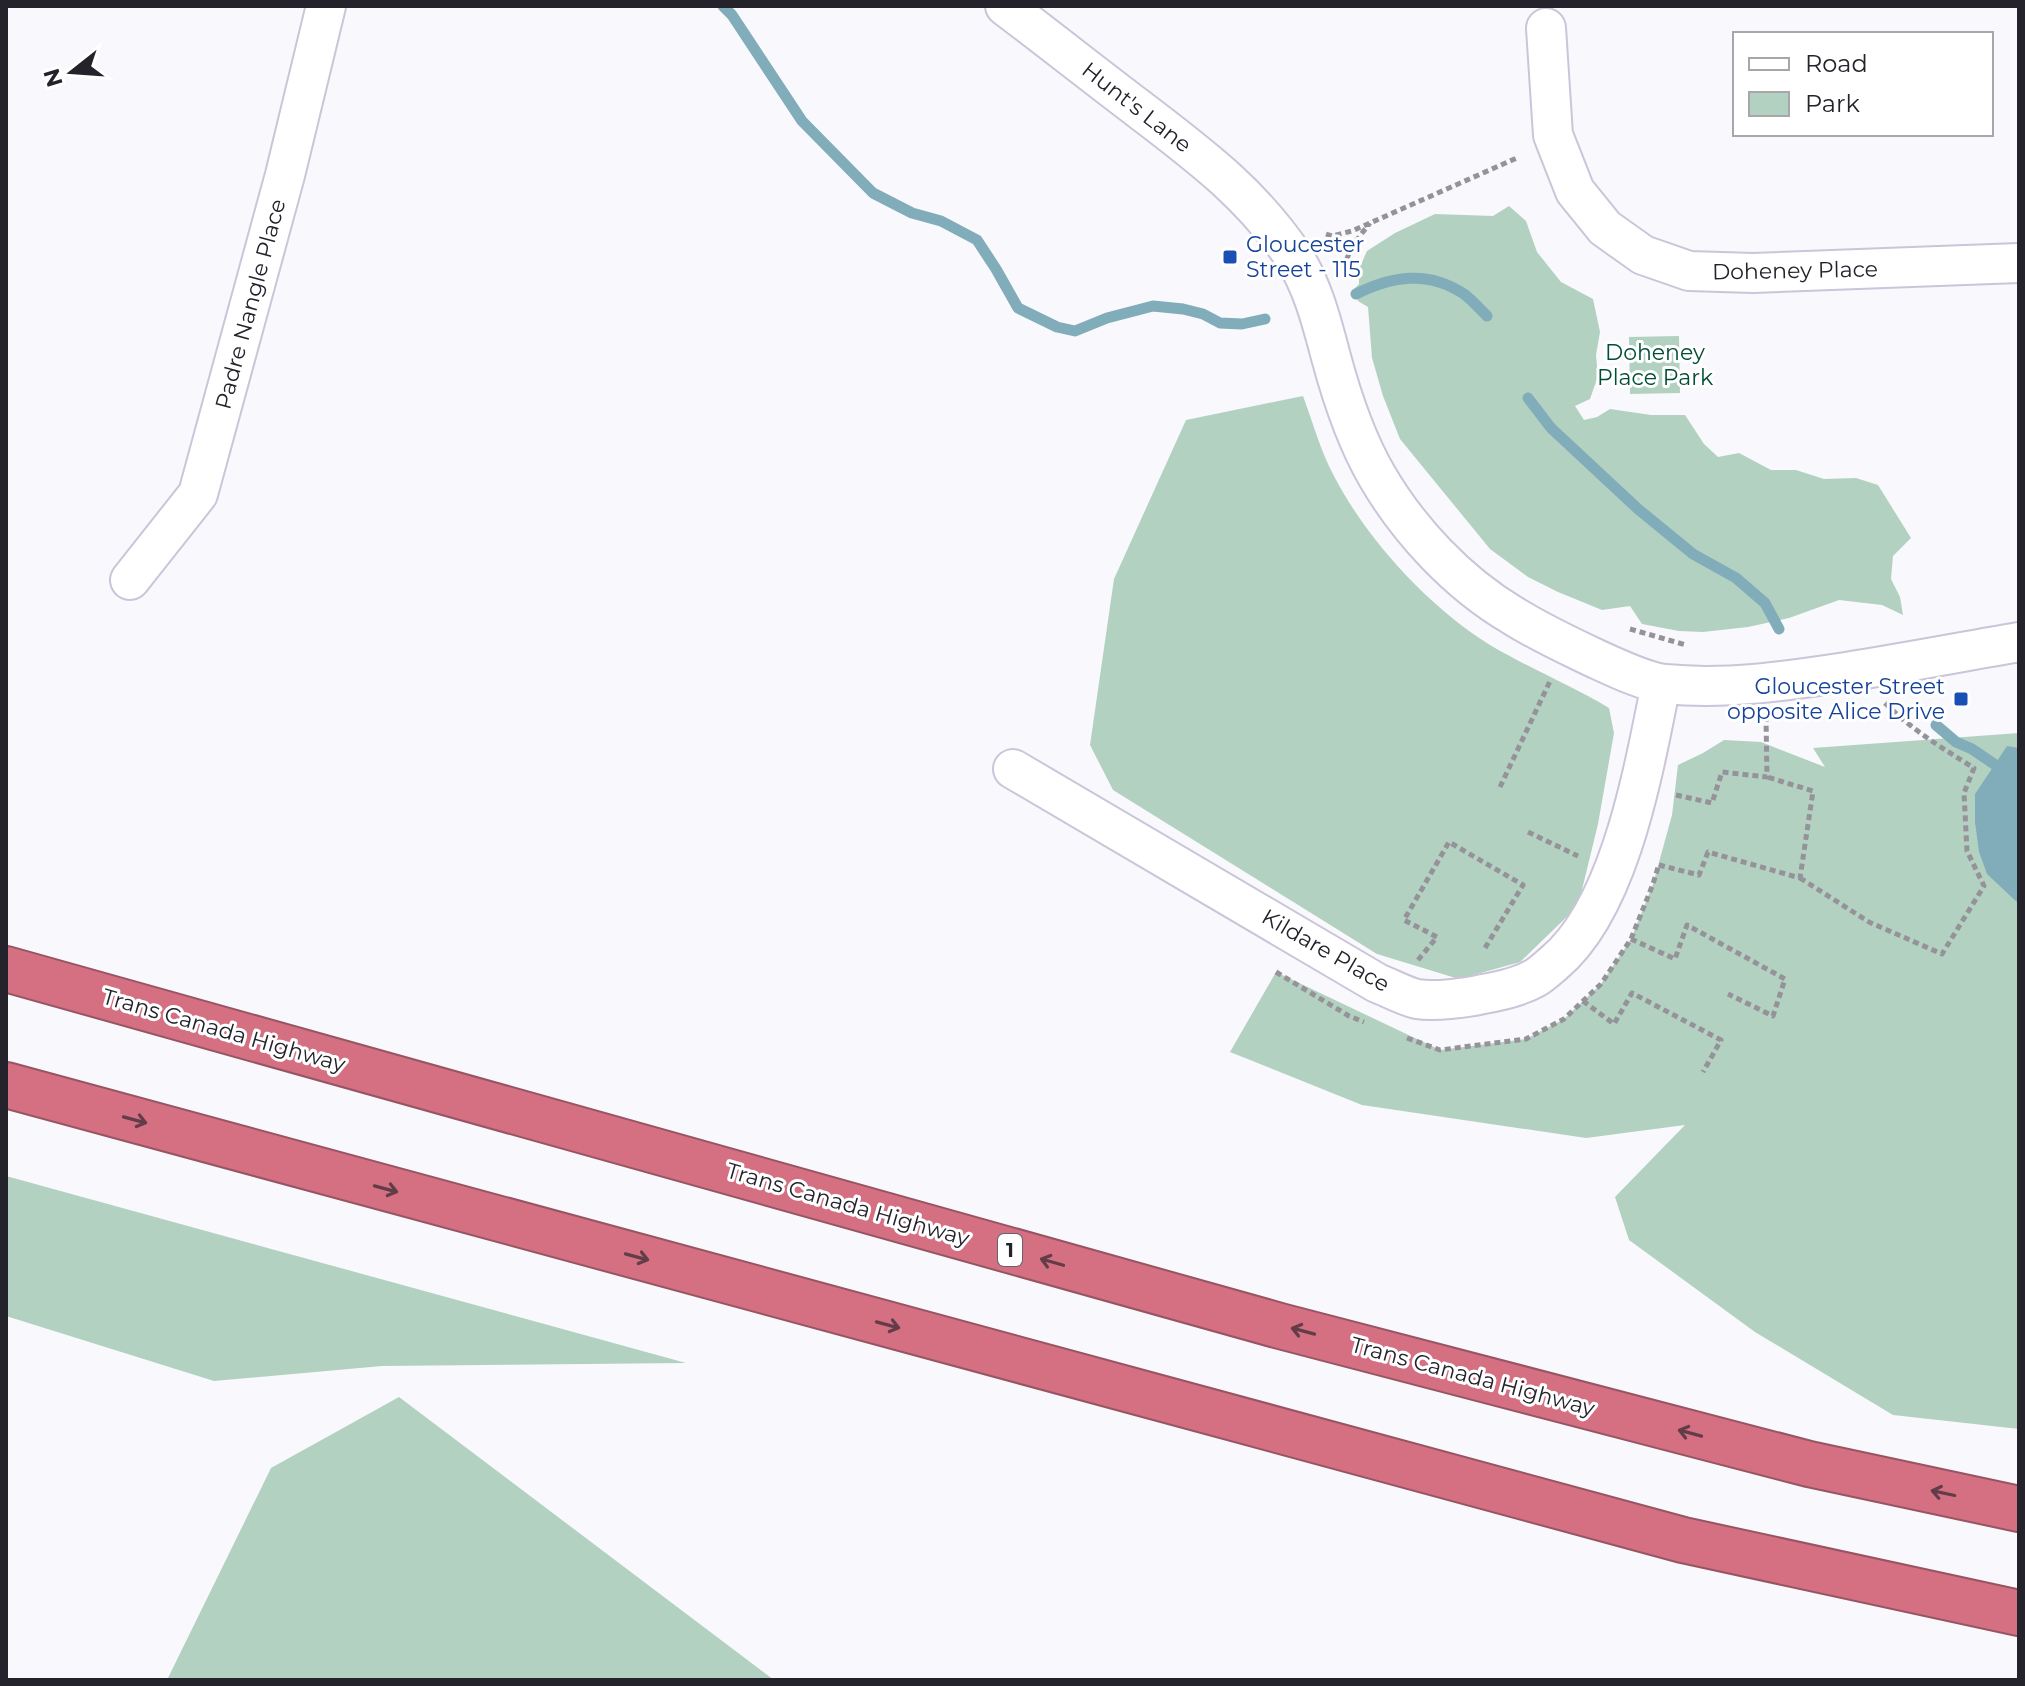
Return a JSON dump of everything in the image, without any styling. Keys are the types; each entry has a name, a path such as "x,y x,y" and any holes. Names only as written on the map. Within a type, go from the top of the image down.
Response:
{"highway":[{"path":"6,958 111,998"},
{"name":"Trans Canada Highway","path":"6,969 1280,1326 1809,1464 2019,1509"},
{"path":"6,1085 1683,1540 2019,1613"},
{"path":"6,1094 89,1108"}],"street":[{"name":"Padre Nangle Place","path":"130,580 198,494 285,175 326,6"},
{"name":"Hunt's Lane","path":"1005,6 1213,166 1263,215 1296,260 1319,311 1352,424 1376,475 1400,512 1431,547 1468,584 1510,614 1609,665 1661,684 1763,684 2019,642"},
{"name":"Doheney Place","path":"1546,28 1553,135 1575,191 1605,228 1643,255 1689,271 1741,273 2019,263"},
{"name":"Kildare Place","path":"1013,769 1377,983 1417,999 1463,998 1507,990 1537,977 1565,954 1588,923 1607,888 1630,819 1661,684"}],"path":[{"path":"1325,243 1318,231 1332,236 1352,231 1519,157"},
{"path":"1342,282 1346,257 1372,222"},
{"path":"1619,626 1686,646"},
{"path":"1500,787 1552,679"},
{"path":"1659,865 1699,875 1708,852 1800,878 1869,922 1942,954 1984,886 1967,851 1964,793 1974,768 1906,724 1883,701"},
{"path":"1766,718 1767,777"},
{"path":"1675,794 1712,803 1722,772 1767,777 1813,791 1800,878"},
{"path":"1528,832 1590,861"},
{"path":"1410,970 1437,937 1404,920 1449,842 1523,885 1485,948"},
{"path":"1631,939 1675,959 1687,925 1785,979 1773,1016 1728,994"},
{"path":"1583,1001 1614,1024 1632,993 1721,1040 1703,1072"}],"green space":[{"path":"1509,206 1526,221 1537,252 1561,282 1593,299 1600,332 1596,355 1598,376 1590,399 1575,406 1584,420 1610,409 1651,415 1685,415 1704,444 1718,457 1739,453 1771,470 1796,470 1824,479 1856,478 1878,485 1911,538 1893,556 1891,579 1900,597 1903,615 1882,605 1839,600 1789,618 1748,627 1679,631 1642,624 1630,606 1602,610 1558,592 1528,577 1490,549 1400,439 1372,358 1368,307 1358,301 1354,289 1359,284 1359,269 1367,251 1395,233 1435,214 1493,216"},
{"name":"Doheney Place Park","path":"1679,336 1680,393 1630,394 1629,337"},
{"path":"1303,396 1325,457 1348,500 1382,548 1423,592 1490,645 1609,708 1614,733 1598,824 1578,906 1520,962 1459,979 1377,954 1113,790 1090,745 1114,579 1186,420"},
{"path":"2019,733 2019,1429 1893,1415 1755,1332 1629,1240 1615,1197 1685,1125 1586,1138 1362,1105 1230,1052 1276,972 1440,1050 1526,1039 1564,1019 1601,984 1631,939 1653,884 1672,815 1678,765 1724,740 1761,742 1825,767 1813,748"},
{"path":"6,1176 686,1363 382,1366 214,1381 6,1316"},
{"path":"399,1397 774,1680 167,1680 271,1468"}],"water":[{"path":"2007,746 2019,748 2019,904 1987,874 1979,852 1975,822 1975,794"}],"waterway":[{"path":"723,6 802,121 873,193 912,213 941,221 977,240 1018,308 1057,327 1075,331 1107,318 1153,306 1203,314 1220,323 1242,324 1265,319"},
{"path":"1356,294 1396,280 1437,281 1464,294 1487,316"},
{"path":"1528,398 1551,428 1638,509 1693,554 1736,578 1765,603 1779,629"},
{"path":"1936,725 1956,742 1994,764"}],"place":[{"name":"Gloucester Street - 115","path":"1230,257"},
{"name":"Gloucester Street opposite Alice Drive","path":"1961,699"}]}
